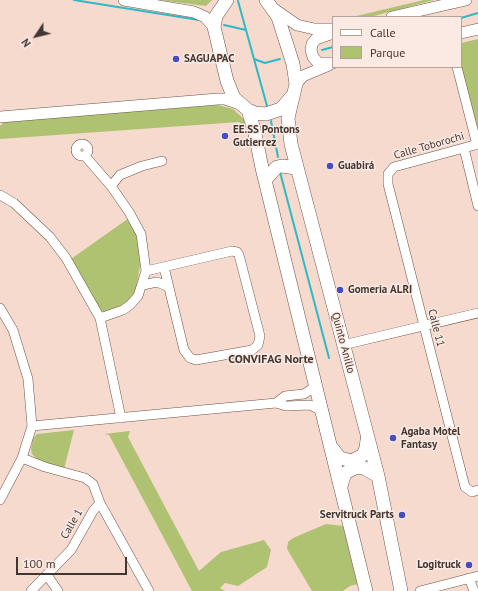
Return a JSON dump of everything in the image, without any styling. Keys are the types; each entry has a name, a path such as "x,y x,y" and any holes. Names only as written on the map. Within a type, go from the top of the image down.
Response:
{"main road":[{"path":"225,1 216,16 214,27 226,81 230,92 244,107 254,129 265,180 366,591"},
{"name":"Quinto Anillo","path":"269,3 282,26 293,64 294,90 288,118 296,168 378,476 401,591"},
{"path":"244,107 259,114 274,113 284,106 294,90"},
{"path":"265,180 277,167 288,166 296,168"},
{"path":"332,448 340,458 352,461 363,455 368,439"},
{"path":"341,486 342,479 345,474 357,468 364,468 378,476"}],"street":[{"path":"128,0 194,12 211,11 225,1"},
{"path":"397,16 462,0"},
{"path":"269,3 297,25 314,30 332,29"},
{"path":"194,12 205,17 214,27"},
{"path":"462,33 478,29"},
{"path":"332,33 323,35 314,42 311,50 316,61 321,64 332,63"},
{"path":"294,90 304,76 332,63"},
{"path":"457,68 478,144"},
{"path":"210,100 222,93 226,88 226,81"},
{"path":"0,116 225,99 244,107"},
{"name":"Calle Toborochi","path":"388,174 394,168 478,144"},
{"path":"464,148 478,206"},
{"path":"85,156 111,186 129,212 141,234 146,271 143,285 138,296 123,310 100,318"},
{"path":"111,186 120,175 142,166 162,161"},
{"name":"Calle 11","path":"388,174 388,184 465,487 472,492 478,490"},
{"path":"0,195 14,203 50,237 66,258 100,318 121,418"},
{"path":"146,271 232,251 237,252 240,255 260,336 258,345 252,350 196,360 190,358 184,350 164,268"},
{"path":"143,285 157,282 169,287"},
{"path":"0,308 13,330 28,378 32,426 22,458 0,500"},
{"path":"344,346 478,313"},
{"path":"276,403 285,396 304,394 316,386"},
{"path":"32,426 276,403 286,406 310,405 322,411"},
{"path":"22,458 44,467 85,478 93,484 100,503 149,591"},
{"name":"Calle 1","path":"31,591 71,550 93,512 100,503"},
{"path":"47,575 58,591"},
{"path":"420,591 473,577 474,591"}],"green space":[{"path":"160,0 212,0 206,6"},
{"path":"424,0 434,0 374,16 356,16"},
{"path":"478,39 478,132 461,68 462,43"},
{"path":"218,105 233,109 246,121 248,127 246,128 239,122 0,139 0,126 4,122"},
{"path":"129,218 135,230 139,246 140,265 136,291 121,308 106,312 101,311 71,259"},
{"path":"74,430 64,469 37,459 32,454 31,449 33,439 37,434"},
{"path":"130,431 128,437 199,571 221,552 264,540 271,550 267,567 238,586 225,583 220,588 225,591 192,591 109,435 104,434"},
{"path":"326,524 343,526 358,584 350,586 343,591 312,591 287,549 288,542 293,538"}],"waterway":[{"path":"74,0 199,20"},
{"path":"238,1 267,106"},
{"path":"462,18 478,13"},
{"path":"224,25 246,30"},
{"path":"322,50 332,47"},
{"path":"254,59 265,63 280,59"},
{"path":"271,121 278,157"},
{"path":"280,172 329,358"}],"place":[{"name":"SAGUAPAC","path":"176,59"},
{"name":"EE.SS Pontons Gutierrez","path":"225,136"},
{"name":"Guabirá","path":"330,166"},
{"name":"Gomeria ALRI","path":"340,290"},
{"name":"Agaba Motel Fantasy","path":"393,438"},
{"name":"Servitruck Parts","path":"402,515"},
{"name":"Logitruck","path":"469,565"}],"district":[{"name":"CONVIFAG Norte","path":"271,360"}]}
